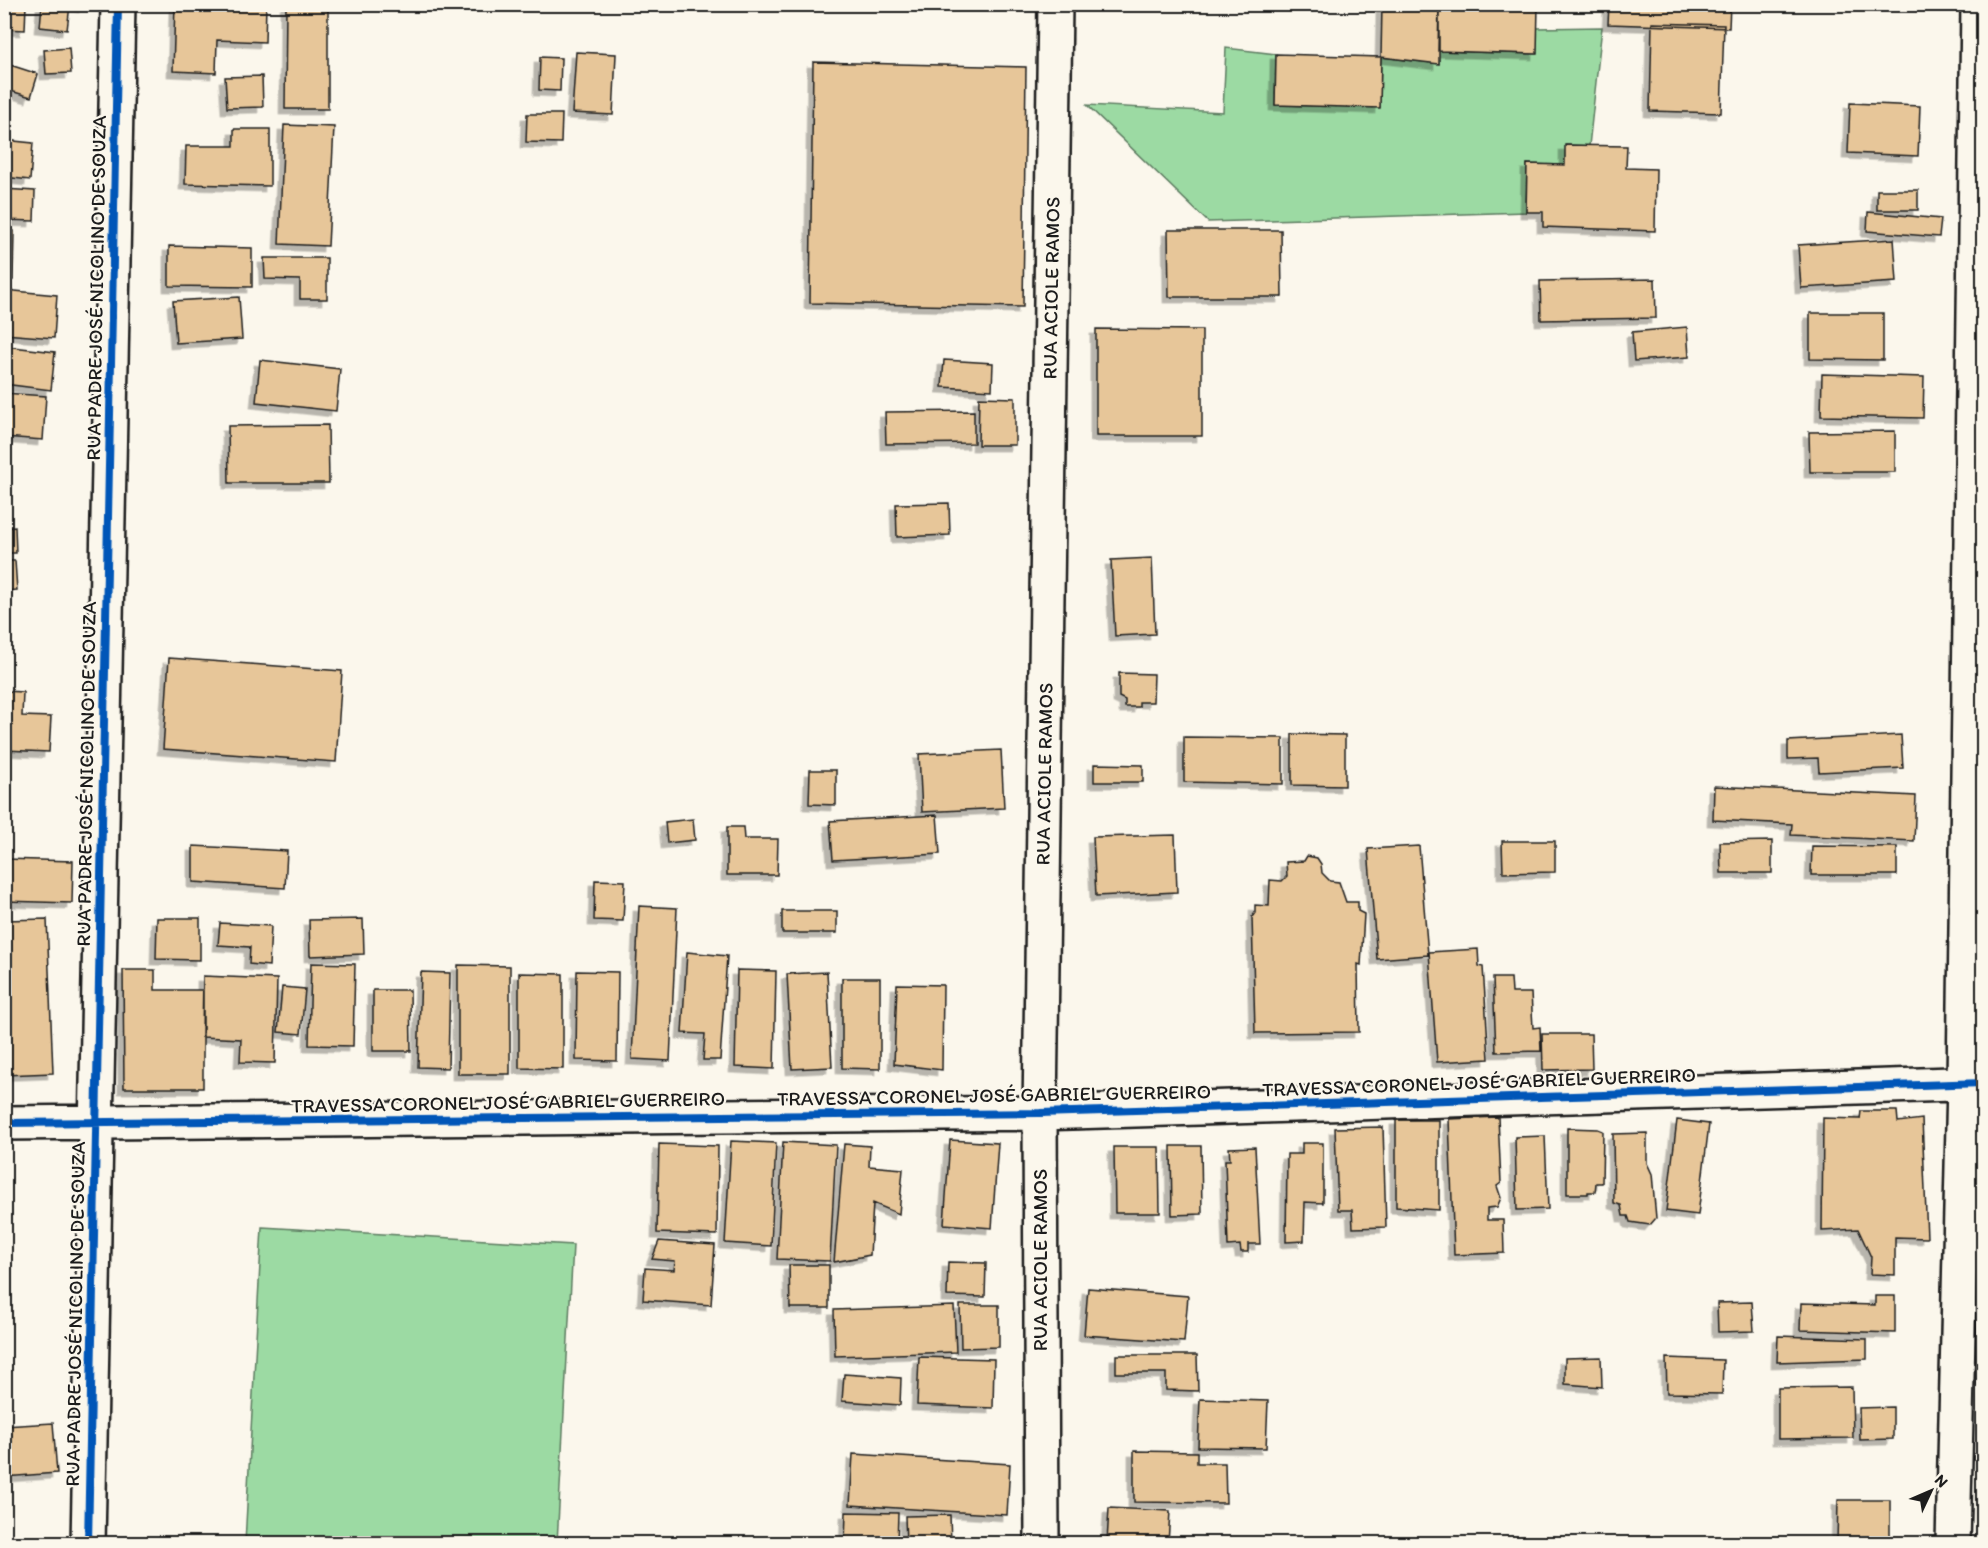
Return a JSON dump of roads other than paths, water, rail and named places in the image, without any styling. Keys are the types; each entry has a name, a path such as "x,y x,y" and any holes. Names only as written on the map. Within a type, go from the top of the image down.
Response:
{"street":[{"name":"RUA PADRE JOSÉ NICOLINO DE SOUZA","path":"88,1544 118,4"},
{"name":"RUA ACIOLE RAMOS","path":"1042,1544 1040,1113 1055,4"},
{"path":"1953,1544 1974,1083 1978,4"},
{"name":"TRAVESSA CORONEL JOSÉ GABRIEL GUERREIRO","path":"4,1123 1040,1113 1974,1083"}]}
